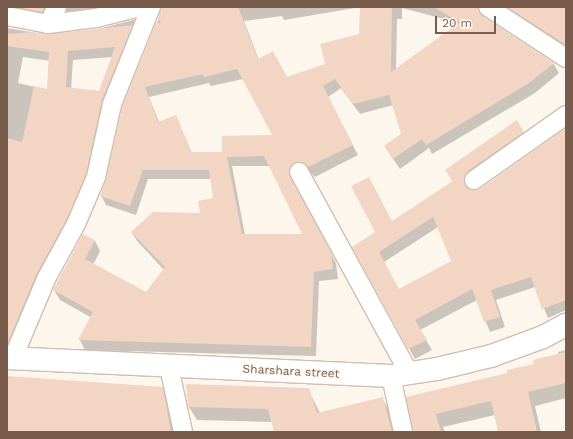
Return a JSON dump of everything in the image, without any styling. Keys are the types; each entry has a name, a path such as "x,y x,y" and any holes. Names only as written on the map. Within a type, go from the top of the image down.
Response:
{"street":[{"path":"48,24 57,7"},
{"path":"7,16 48,24 96,18 141,7"},
{"path":"10,358 46,279 76,224 96,177 112,104 150,7"},
{"path":"488,7 566,58"},
{"path":"474,180 566,115"},
{"path":"299,172 400,375 403,432"},
{"name":"Sharshara street","path":"10,358 400,375 437,369 491,356 543,337 566,325"},
{"path":"169,366 183,432"}],"building":[{"path":"16,7 45,7 42,12"},
{"path":"167,7 238,7 258,59 273,51 287,77 325,64 320,44 359,34 360,7 392,7 391,72 460,22 433,7 478,7 482,16 554,63 529,83 426,145 422,139 393,159 384,146 401,134 389,95 353,104 335,79 323,86 353,145 308,167 304,163 294,163 289,171 331,252 333,269 314,272 311,347 78,340 93,312 53,290 83,234 95,240 85,259 146,292 165,267 131,232 153,212 200,213 198,201 213,198 209,170 143,170 130,206 100,196 106,179 122,107 156,23 161,23 158,18 161,9","holes":["237,69 272,135 222,136 222,152 191,152 176,115 158,122 145,87 203,74 204,77","264,156 302,234 242,234 227,157"]},
{"path":"507,7 566,7 566,45"},
{"path":"133,25 102,100 86,174 67,219 36,275 7,345 7,138 22,142 34,86 47,89 49,52 7,46 7,34 34,32 49,34","holes":["115,47 99,91 66,87 68,51"]},
{"path":"517,120 524,132 468,171 464,181 470,190 480,189 566,128 566,300 542,309 531,277 491,290 500,317 484,322 472,289 415,320 427,340 408,349 352,247 375,232 351,186 369,177 392,221 453,181 445,170","holes":["433,217 451,261 399,289 379,252"]},
{"path":"566,352 566,383 528,392 537,432 498,432 491,401 436,414 441,432 413,432 406,397 507,373 507,370 534,364 533,360"},
{"path":"7,376 163,387 171,432 7,432"},
{"path":"186,384 309,388 317,413 383,397 392,432 274,432 268,409 188,407"}]}
